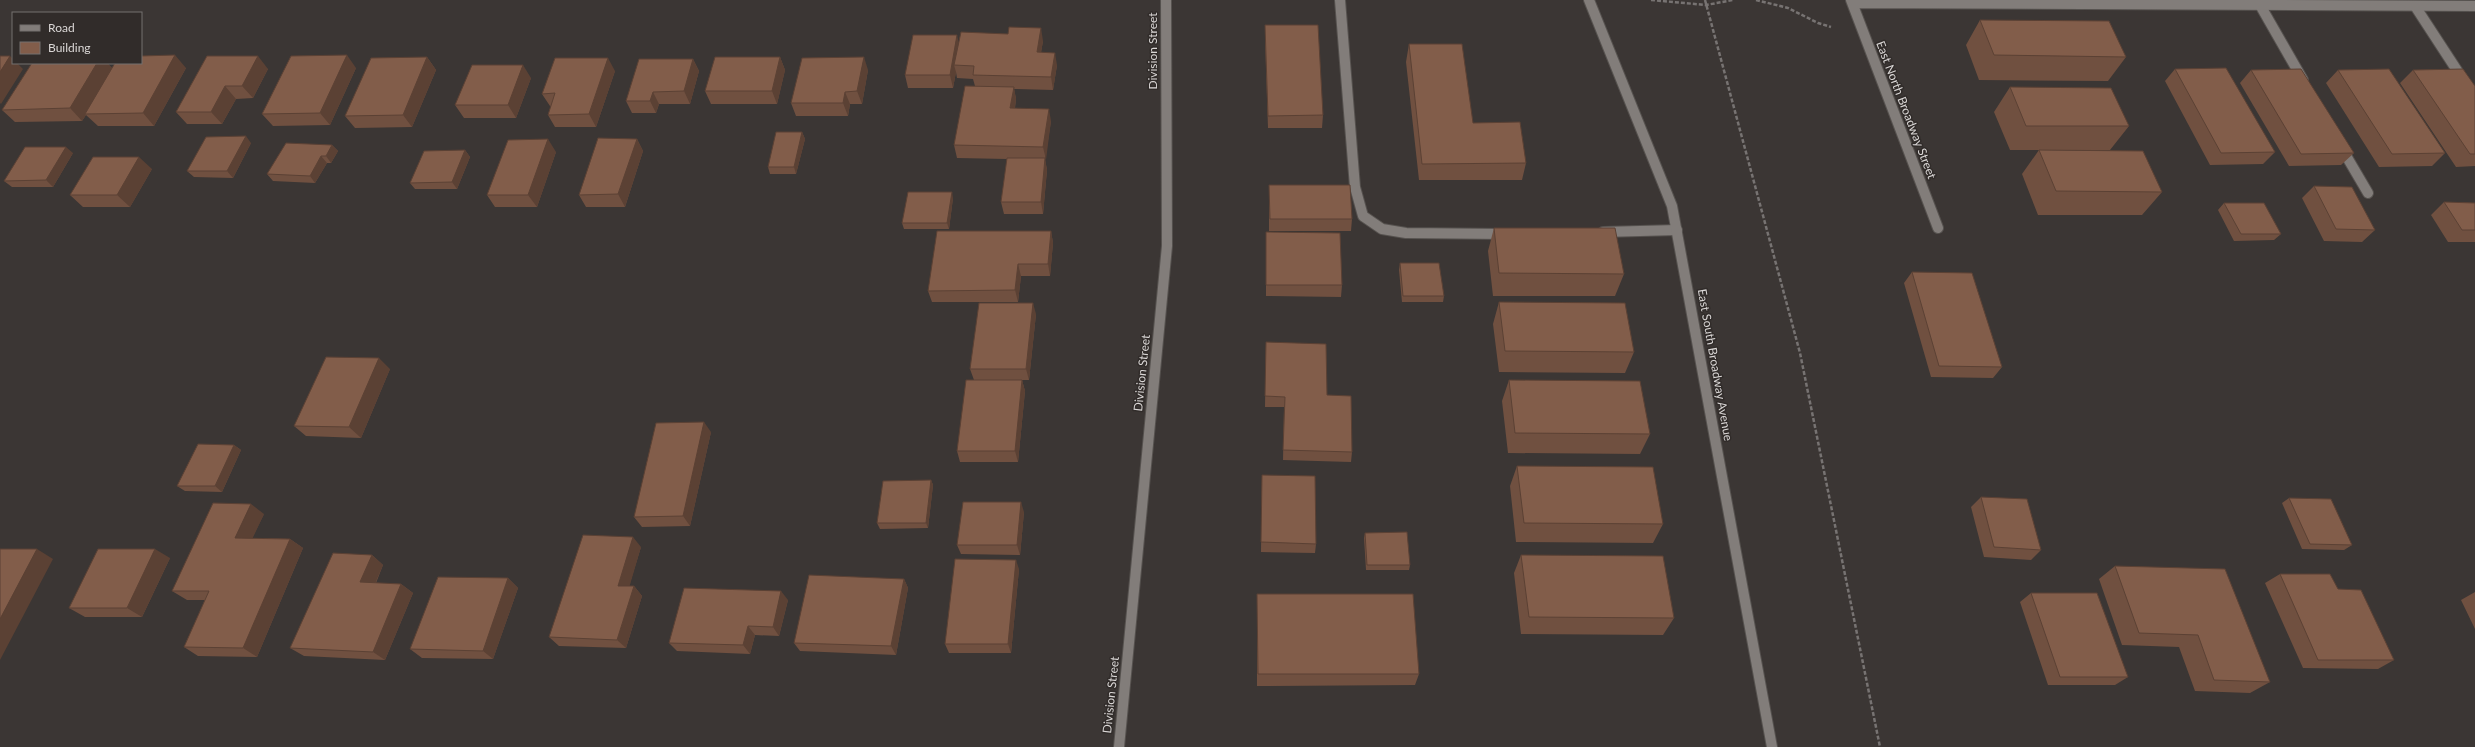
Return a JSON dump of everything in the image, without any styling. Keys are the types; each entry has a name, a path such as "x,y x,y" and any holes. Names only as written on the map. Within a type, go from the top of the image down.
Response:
{"street":[{"name":"Division Street","path":"1119,747 1167,246 1166,0"},
{"path":"1340,0 1355,187 1363,216 1382,229 1406,233 1515,234"},
{"name":"East South Broadway Avenue","path":"1589,0 1672,206 1772,747"},
{"path":"1852,2 2098,2 2260,5 2475,6"},
{"name":"East North Broadway Street","path":"1852,2 1938,228"},
{"path":"2260,5 2306,86"},
{"path":"2415,6 2475,98"},
{"path":"2337,140 2368,193"},
{"path":"1592,232 1677,230"}],"path":[{"path":"1651,0 1706,5 1733,0"},
{"path":"1705,0 1800,353 1880,747"},
{"path":"1756,0 1777,3 1799,13 1821,26 1862,29"}],"building":[{"path":"1980,20 2109,21 2126,57 1994,55"},
{"path":"1265,25 1318,25 1323,115 1268,116"},
{"path":"1009,27 1041,28 1037,52 1055,53 1051,77 973,75 974,66 954,65 961,32 1008,34"},
{"path":"913,35 957,35 950,75 905,75"},
{"path":"1409,44 1462,44 1473,123 1520,122 1526,163 1422,164"},
{"path":"175,55 143,113 85,114 114,64 142,64 142,56"},
{"path":"347,55 320,113 262,114 291,56"},
{"path":"0,56 10,56 0,72"},
{"path":"207,56 258,56 242,86 225,86 211,112 176,112"},
{"path":"427,57 403,115 345,116 371,58"},
{"path":"715,57 780,57 772,91 705,91"},
{"path":"864,57 857,91 845,92 843,103 791,103 802,58"},
{"path":"555,58 608,58 589,114 548,115 555,93 542,94"},
{"path":"639,59 693,59 684,91 653,92 650,101 626,101"},
{"path":"31,64 96,64 70,108 2,110"},
{"path":"472,65 523,65 508,105 455,105"},
{"path":"2226,68 2275,152 2221,153 2175,69"},
{"path":"2301,69 2354,153 2301,154 2251,70"},
{"path":"2389,69 2445,153 2392,154 2338,70"},
{"path":"2463,69 2475,86 2475,154 2470,154 2413,70"},
{"path":"965,86 1014,87 1010,108 1049,109 1043,147 954,145"},
{"path":"2010,87 2111,88 2129,126 2026,126"},
{"path":"776,132 802,132 794,167 768,167"},
{"path":"246,136 227,171 187,171 206,137"},
{"path":"598,138 637,139 618,194 579,195"},
{"path":"548,139 528,195 487,195 508,140"},
{"path":"286,143 332,145 326,156 321,156 310,176 267,174"},
{"path":"25,147 66,147 46,180 4,181"},
{"path":"465,150 452,182 410,183 424,151"},
{"path":"2039,150 2143,151 2162,192 2056,191"},
{"path":"93,157 139,157 117,195 70,195"},
{"path":"1007,158 1045,158 1041,202 1001,202"},
{"path":"1269,185 1350,185 1352,219 1270,219"},
{"path":"2314,186 2352,187 2375,230 2336,229"},
{"path":"908,192 952,192 947,223 902,223"},
{"path":"2444,202 2475,203 2475,230 2462,230"},
{"path":"2224,203 2264,203 2281,234 2241,234"},
{"path":"1494,228 1615,228 1624,274 1499,273"},
{"path":"937,231 1051,231 1048,264 1018,264 1015,290 928,291"},
{"path":"1266,232 1340,233 1342,285 1266,285"},
{"path":"1400,263 1439,263 1444,296 1403,296"},
{"path":"1912,272 1972,273 2002,367 1939,366"},
{"path":"1499,302 1625,303 1634,352 1505,351"},
{"path":"979,303 1033,303 1026,369 970,369"},
{"path":"1266,342 1326,344 1327,395 1351,396 1352,452 1283,450 1285,397 1265,396"},
{"path":"326,357 379,358 349,427 294,426"},
{"path":"966,380 1022,380 1015,451 957,451"},
{"path":"1509,380 1640,381 1650,434 1515,433"},
{"path":"704,422 683,516 634,517 656,423"},
{"path":"198,444 234,445 215,486 177,486"},
{"path":"1517,466 1653,467 1663,524 1524,523"},
{"path":"1262,475 1315,476 1316,544 1261,542"},
{"path":"931,480 926,523 877,523 883,481"},
{"path":"1981,497 2027,499 2041,550 1994,547"},
{"path":"2289,498 2331,499 2352,545 2310,544"},
{"path":"963,502 1021,502 1017,545 957,545"},
{"path":"213,503 251,504 235,538 290,539 243,648 184,647 209,591 172,591"},
{"path":"1407,532 1410,565 1367,565 1365,533"},
{"path":"583,535 633,537 618,586 634,586 617,640 549,637"},
{"path":"0,549 37,549 0,619"},
{"path":"98,549 155,549 127,608 69,608"},
{"path":"333,553 372,555 360,582 401,584 373,652 290,648"},
{"path":"1521,555 1663,556 1674,618 1529,617"},
{"path":"955,559 1016,560 1008,644 945,644"},
{"path":"2115,566 2225,569 2270,682 2214,680 2198,635 2139,633"},
{"path":"2280,574 2330,574 2338,589 2361,590 2394,660 2318,660"},
{"path":"809,575 904,579 891,646 794,643"},
{"path":"438,577 508,578 483,651 410,649"},
{"path":"684,588 781,591 773,627 748,626 743,645 669,643"},
{"path":"2031,593 2097,593 2128,677 2060,677"},
{"path":"1257,594 1413,594 1419,674 1258,674"}]}
